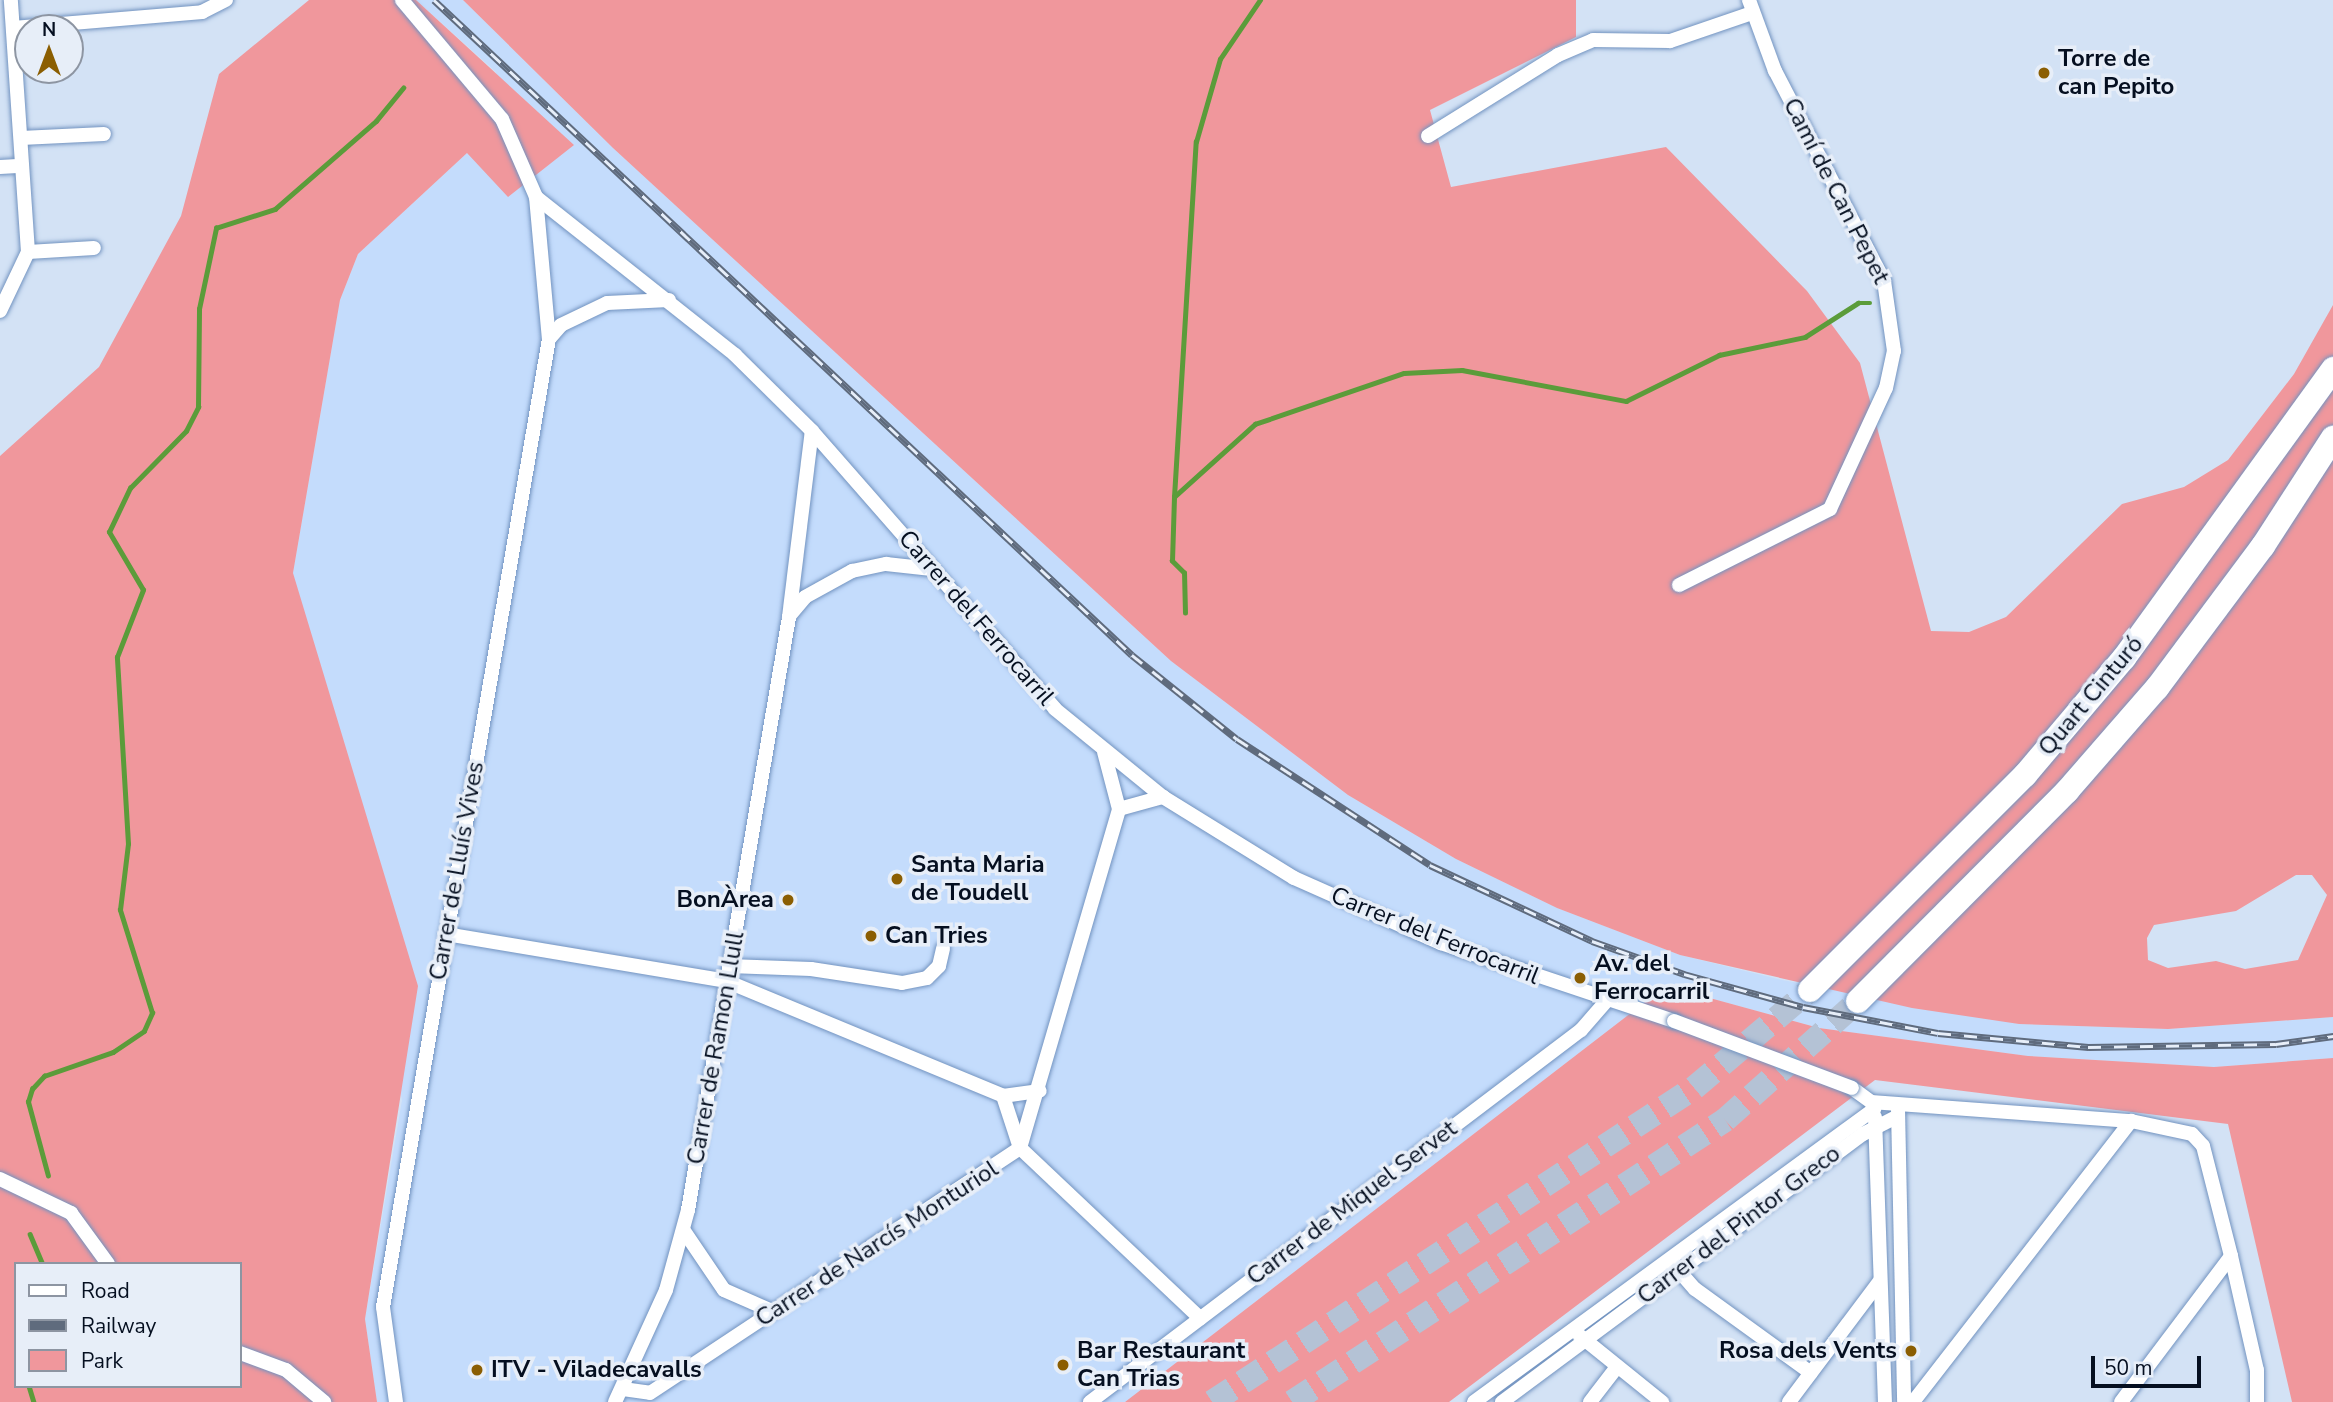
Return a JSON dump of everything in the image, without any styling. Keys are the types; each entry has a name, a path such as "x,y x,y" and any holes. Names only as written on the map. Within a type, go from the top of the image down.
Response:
{"highway":[{"name":"Quart Cinturó","path":"1810,990 2006,795 2124,658 2333,369"},
{"name":"Quart Cinturó","path":"1858,1001 2067,791 2157,688 2263,546 2333,438"}],"street":[{"path":"0,311 28,252 21,138 7,48 13,28 11,0"},
{"path":"13,28 202,12 226,0"},
{"path":"402,0 457,58 502,120 536,197"},
{"path":"1428,136 1558,55 1593,40 1670,41 1751,7"},
{"name":"Camí de Can Pepet","path":"1679,585 1830,509 1886,388 1894,351 1884,281 1775,71 1751,7"},
{"path":"21,138 104,134"},
{"path":"0,167 23,166"},
{"name":"Carrer del Ferrocarril","path":"536,197 669,300 812,431 999,651 1104,752 1163,797 1294,878 1441,943 1674,1021 1852,1088 1873,1106"},
{"name":"Carrer de Lluís Vives","path":"396,1402 383,1307 549,340 536,197"},
{"path":"28,252 94,248"},
{"path":"549,340 561,325 607,303 669,300"},
{"name":"Carrer de Ramon Llull","path":"623,1389 684,1231 789,617 812,431"},
{"path":"808,476 822,460 840,462"},
{"path":"789,617 805,597 852,570 886,564 932,569"},
{"path":"1104,752 1119,809 1163,797"},
{"name":"Carrer de Narcís Monturiol","path":"623,1389 650,1393 1020,1148 1040,1091 1119,809"},
{"path":"446,934 726,981 1003,1096 1040,1091"},
{"path":"729,966 811,969 902,983 927,978 939,966 943,948"},
{"name":"Carrer de Miquel Servet","path":"1090,1402 1581,1030 1608,999"},
{"path":"1003,1096 1020,1148 1200,1318"},
{"path":"1885,1402 1876,1125 1873,1106 2131,1121 2175,1128 2199,1140 2231,1256 2257,1370 2258,1402"},
{"name":"Carrer del Pintor Greco","path":"1474,1402 1873,1106"},
{"path":"1902,1106 1903,1402"},
{"name":"Carrer del Pintor Greco","path":"1502,1402 1902,1106"},
{"path":"1913,1402 2131,1121"},
{"path":"0,1179 71,1213 107,1262"},
{"path":"684,1231 724,1290 772,1311"},
{"path":"2121,1402 2231,1256"},
{"path":"1667,1257 1678,1271 1811,1373"},
{"path":"1789,1402 1880,1281"},
{"path":"1573,1328 1584,1341 1662,1402"},
{"path":"242,1354 286,1370 324,1402"},
{"path":"1590,1402 1617,1367"},
{"path":"615,1402 623,1389"}],"shaded area":[{"path":"416,0 463,0 613,148 1171,661 1348,795 1456,859 1557,908 1680,955 1782,980 2019,1024 2168,1029 2333,1017 2333,1058 2214,1067 2028,1056 1819,1028 1666,986 1125,1402 377,1402 365,1319 402,1100 293,573 340,300 358,254 468,152 496,72"}],"green space":[{"path":"309,0 416,0 574,145 508,197 467,153 358,254 340,300 293,573 418,986 365,1319 377,1402 0,1402 0,456 99,367 181,216 219,74"},
{"path":"463,0 1576,0 1576,37 1430,110 1451,187 1666,147 1807,291 1860,363 1931,631 1969,632 2006,617 2122,504 2184,487 2228,460 2294,374 2333,305 2333,1017 2168,1029 2019,1024 1912,1008 1680,955 1557,908 1456,859 1348,795 1171,661 613,148","holes":["2296,875 2312,875 2327,895 2298,960 2245,969 2216,961 2168,968 2148,960 2147,938 2154,925 2236,911"]},
{"path":"1666,986 1819,1028 2028,1056 2214,1067 2333,1058 2333,1402 2292,1402 2228,1124 1875,1080 1449,1402 1125,1402"}],"waterway":[{"path":"1174,497 1196,142 1220,59 1260,0"},
{"path":"48,1176 28,1102 32,1089 44,1076 113,1052 144,1031 152,1013 120,910 128,844 117,657 143,590 109,532 130,488 186,431 198,407 199,309 216,228 275,209 376,121 403,88"},
{"path":"1185,613 1184,573 1172,561 1174,497 1255,424 1404,373 1462,370 1626,401 1719,355 1805,337 1858,303 1870,303"},
{"path":"30,1234 42,1262"},
{"path":"30,1388 34,1402"}],"tunnel":[{"path":"1212,1402 1694,1088 1810,990"},
{"path":"1292,1402 1725,1120 1858,1001"}],"railway":[{"path":"434,0 1132,655 1237,739 1430,865 1592,941 1684,974 1803,1007 1938,1033 2088,1047 2276,1044 2333,1036"}],"place":[{"name":"Torre de can Pepito","path":"2044,73"},
{"name":"Santa Maria de Toudell","path":"897,879"},
{"name":"BonÀrea","path":"788,900"},
{"name":"Can Tries","path":"871,936"},
{"name":"Av. del Ferrocarril","path":"1580,978"},
{"name":"Rosa dels Vents","path":"1911,1351"},
{"name":"Bar Restaurant Can Trias","path":"1063,1365"},
{"name":"ITV - Viladecavalls","path":"477,1370"}]}
